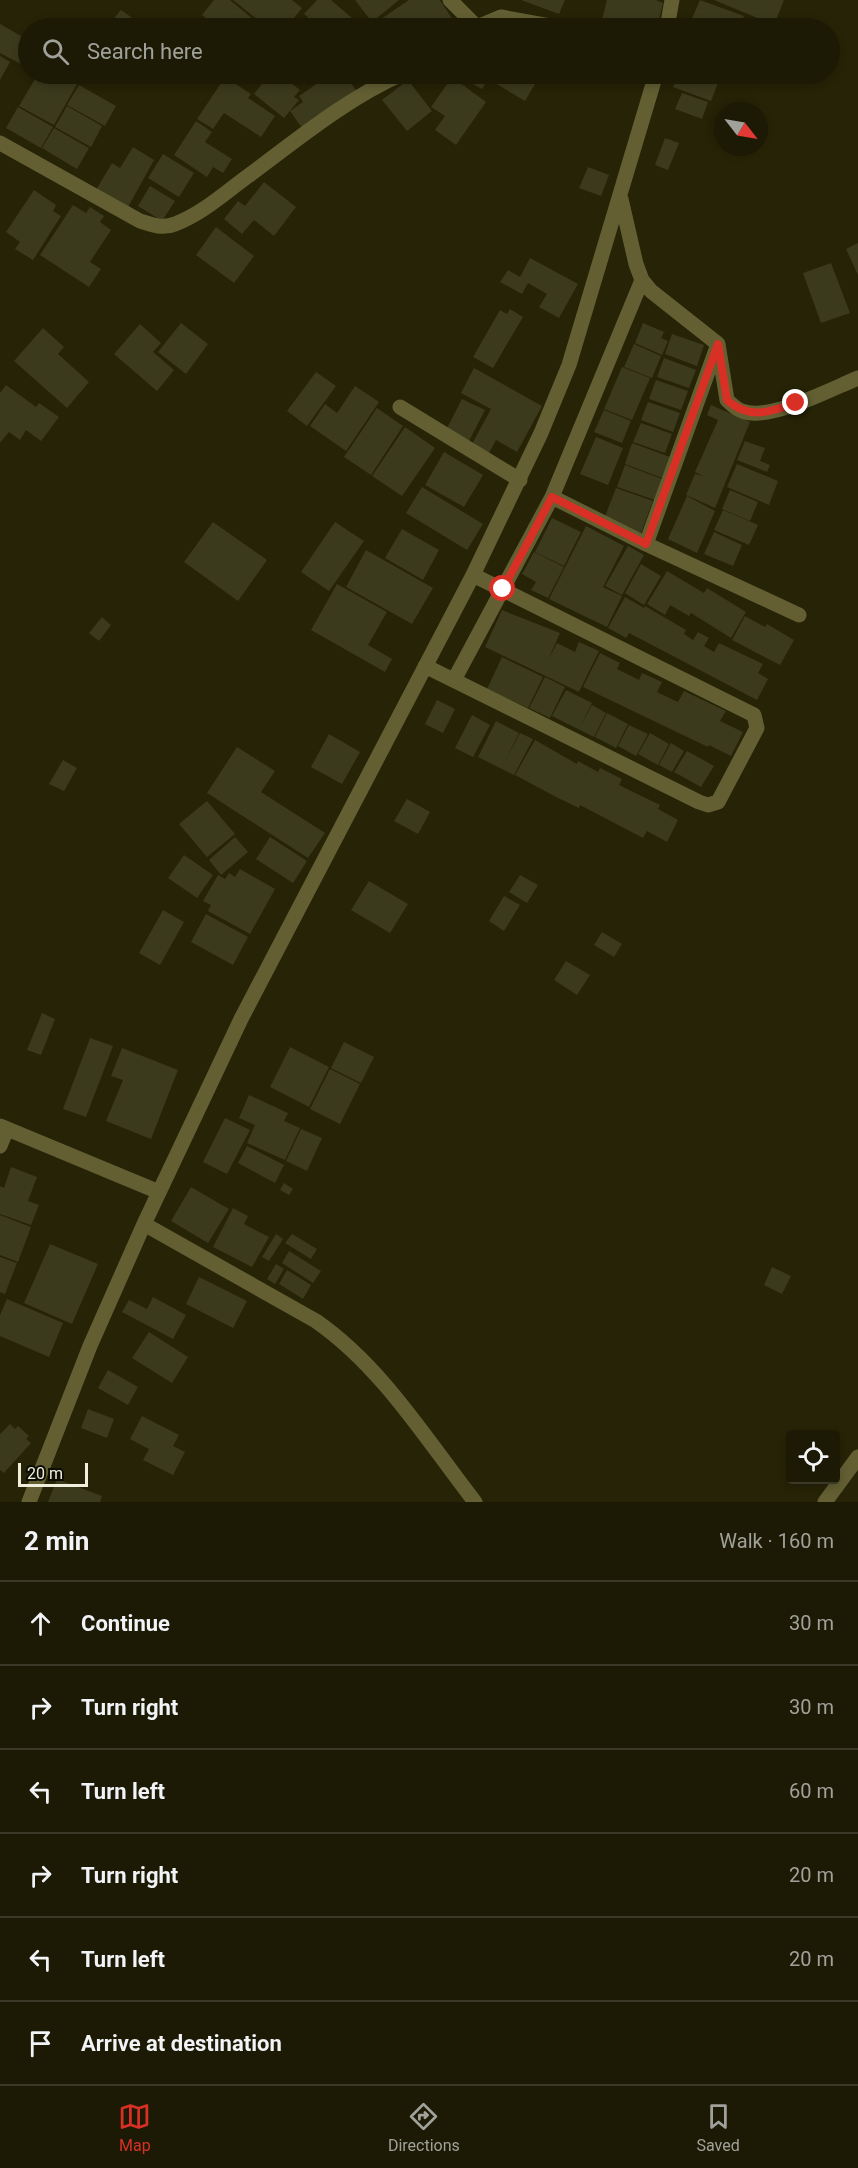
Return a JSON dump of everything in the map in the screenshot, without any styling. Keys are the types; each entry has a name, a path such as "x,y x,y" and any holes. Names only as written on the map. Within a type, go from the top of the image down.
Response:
{"street":[{"path":"450,0 467,18"},
{"path":"669,18 672,0"},
{"path":"0,143 140,221 156,227 173,225 189,218 226,193 338,109 379,84"},
{"path":"29,1502 90,1346 144,1224 241,1018 473,575 520,480 569,365 654,84"},
{"path":"621,199 642,280 651,291 718,344 727,400 742,412 759,414 777,410 858,378"},
{"path":"454,680 552,497 642,280"},
{"path":"646,544 718,344"},
{"path":"400,407 520,480"},
{"path":"552,497 646,544 799,615"},
{"path":"425,666 699,802 708,805 718,802 757,728 754,715 473,575"},
{"path":"0,1146 3,1128 159,1192"},
{"path":"144,1224 316,1321 339,1337 373,1371 475,1502"},
{"path":"825,1502 858,1457"}],"building":[{"path":"214,0 230,0 252,18 206,18 202,15"},
{"path":"233,0 292,0 302,8 294,18 256,18"},
{"path":"317,0 331,0 352,18 309,18 304,14"},
{"path":"355,0 399,0 377,18 369,18"},
{"path":"409,0 440,0 452,18 382,18"},
{"path":"521,0 565,0 559,14"},
{"path":"607,0 656,0 663,3 659,18 602,18"},
{"path":"700,0 744,16 743,18 692,18"},
{"path":"714,0 784,0 777,18 757,18"},
{"path":"121,10 132,18 114,18"},
{"path":"0,24 18,34 18,62 0,53"},
{"path":"0,56 10,62 0,80"},
{"path":"32,84 77,84 54,125 19,106"},
{"path":"220,84 236,84 251,94 248,98 275,116 261,137 224,113 213,129 197,119"},
{"path":"262,84 292,84 300,90 294,97 299,100 284,118 254,94"},
{"path":"316,84 351,84 358,93 302,128 290,111 303,102 299,96"},
{"path":"403,84 411,84 432,111 407,131 382,100"},
{"path":"447,84 462,84 486,102 456,145 435,130 445,116 431,107"},
{"path":"473,84 485,84 482,89"},
{"path":"496,84 535,84 525,101"},
{"path":"674,84 718,84 711,101 673,87"},
{"path":"79,85 116,106 105,126 67,105"},
{"path":"682,93 708,102 702,119 675,109"},
{"path":"67,106 102,126 91,147 55,127"},
{"path":"18,107 53,127 41,148 6,128"},
{"path":"196,121 212,132 205,142 232,159 223,173 213,167 207,177 174,155"},
{"path":"54,128 89,148 77,169 42,148"},
{"path":"665,138 679,143 668,170 655,165"},
{"path":"133,147 154,160 127,209 96,190 112,163 120,168"},
{"path":"163,154 194,173 179,197 148,178"},
{"path":"588,167 609,175 601,196 579,188"},
{"path":"264,182 296,207 274,236 254,220 242,234 224,219 238,201 245,206"},
{"path":"150,186 175,201 162,221 138,206"},
{"path":"34,190 56,205 53,211 61,216 33,260 15,249 20,242 6,232"},
{"path":"73,205 86,213 90,207 104,216 100,222 111,230 90,262 101,269 89,287 40,255"},
{"path":"216,227 254,256 234,283 196,255"},
{"path":"858,243 858,275 846,249"},
{"path":"530,258 578,284 559,318 539,307 547,294 528,283 522,294 500,282 508,270 520,277"},
{"path":"831,263 850,313 821,323 803,273"},
{"path":"510,309 523,317 493,368 473,357 500,310 507,314"},
{"path":"181,323 208,344 186,374 158,352"},
{"path":"643,323 664,332 661,338 668,341 662,355 635,343"},
{"path":"140,324 161,343 153,352 174,370 157,391 114,354"},
{"path":"43,328 64,347 58,354 89,382 67,408 14,361"},
{"path":"672,334 704,345 697,366 665,354"},
{"path":"634,344 661,356 652,378 624,367"},
{"path":"664,358 696,370 689,388 657,377"},
{"path":"622,367 650,378 632,420 604,409"},
{"path":"474,368 542,406 517,452 496,440 489,453 472,444 491,409 461,393"},
{"path":"316,372 336,386 307,426 287,411"},
{"path":"656,380 688,391 681,410 649,399"},
{"path":"6,385 36,407 39,403 59,417 41,441 26,430 20,440 9,432 0,443 0,393"},
{"path":"355,386 379,402 346,451 310,426 325,404 337,413"},
{"path":"462,399 485,410 468,443 445,432"},
{"path":"648,402 680,413 673,432 641,420"},
{"path":"711,405 750,422 715,508 686,495 695,474 703,476 695,472 718,420 707,415"},
{"path":"377,408 403,426 371,475 344,457"},
{"path":"604,410 631,421 622,443 594,432"},
{"path":"641,423 672,434 665,453 633,442"},
{"path":"405,427 435,448 402,496 372,476"},
{"path":"596,437 623,448 608,485 580,474"},
{"path":"745,441 765,448 760,461 770,465 767,472 737,460"},
{"path":"632,443 670,457 662,478 625,464"},
{"path":"444,452 483,475 464,507 425,485"},
{"path":"737,464 778,481 769,505 727,487"},
{"path":"625,465 662,479 655,500 617,487"},
{"path":"422,487 483,524 467,550 406,513"},
{"path":"616,488 653,501 641,533 604,519"},
{"path":"730,490 758,502 750,521 722,509"},
{"path":"687,496 715,511 697,553 668,539"},
{"path":"723,510 758,525 749,545 714,530"},
{"path":"552,518 581,532 564,566 535,552"},
{"path":"213,522 267,560 238,601 184,562"},
{"path":"335,522 364,541 329,591 301,572"},
{"path":"586,526 624,546 603,587 622,596 607,627 549,599"},
{"path":"402,529 439,550 423,580 385,558"},
{"path":"714,532 742,545 733,566 704,554"},
{"path":"628,546 644,555 622,595 605,586"},
{"path":"366,550 433,588 412,624 346,587"},
{"path":"534,552 564,567 548,598 531,590 536,582 522,574"},
{"path":"641,564 661,576 644,605 625,593"},
{"path":"667,571 704,593 707,588 746,612 731,638 691,613 689,616 670,605 665,615 647,604"},
{"path":"337,584 387,612 368,645 392,659 385,672 311,630"},
{"path":"625,597 686,630 684,634 693,640 698,632 709,638 704,646 714,652 719,643 763,664 758,673 768,679 757,700 629,633 626,638 608,628"},
{"path":"502,610 560,633 548,660 557,643 575,652 579,642 599,651 579,692 485,647"},
{"path":"745,616 765,627 767,624 794,640 780,665 732,640"},
{"path":"102,617 111,625 99,641 89,633"},
{"path":"600,653 620,663 617,669 639,680 642,673 662,682 657,692 678,702 684,691 726,711 720,721 743,732 731,756 709,745 714,734 708,747 583,687"},
{"path":"502,657 543,677 528,708 487,689"},
{"path":"545,677 565,687 550,718 529,708"},
{"path":"566,690 592,703 580,727 592,705 606,713 594,737 552,716"},
{"path":"437,700 455,709 443,733 425,724"},
{"path":"607,713 628,724 616,748 595,737"},
{"path":"472,715 490,725 473,757 455,748"},
{"path":"496,721 519,733 503,765 520,733 533,739 514,775 478,757"},
{"path":"629,725 648,734 636,756 618,746"},
{"path":"650,733 669,744 658,765 638,754"},
{"path":"329,734 360,752 342,784 311,767"},
{"path":"535,740 577,764 578,761 598,772 600,768 622,779 619,785 660,805 658,809 678,820 667,842 647,831 643,838 515,775"},
{"path":"671,743 684,751 672,772 659,765"},
{"path":"237,747 275,771 261,792 325,833 308,858 207,793"},
{"path":"687,751 714,766 701,787 674,772"},
{"path":"63,760 77,768 64,791 49,784"},
{"path":"407,799 430,812 418,834 394,821"},
{"path":"207,801 235,834 207,857 179,824"},
{"path":"235,837 248,852 221,875 209,860"},
{"path":"270,837 307,861 293,883 256,859"},
{"path":"184,855 213,875 197,898 168,878"},
{"path":"240,869 275,889 250,934 208,911 211,905 203,901 218,875 225,879 229,873 235,877"},
{"path":"520,875 538,885 527,903 509,892"},
{"path":"369,881 408,904 390,933 351,910"},
{"path":"504,896 520,905 504,931 489,921"},
{"path":"163,910 184,922 160,965 139,953"},
{"path":"206,914 248,937 233,965 191,942"},
{"path":"602,932 622,944 614,957 594,945"},
{"path":"566,961 590,975 577,995 554,980"},
{"path":"42,1013 55,1019 41,1055 27,1050"},
{"path":"90,1038 113,1046 86,1117 63,1109"},
{"path":"344,1042 374,1057 361,1083 331,1068"},
{"path":"290,1047 329,1067 309,1107 270,1087"},
{"path":"122,1048 178,1070 151,1139 106,1121 123,1080 111,1076"},
{"path":"330,1069 360,1084 340,1124 310,1109"},
{"path":"249,1095 288,1113 284,1121 300,1128 285,1160 247,1143 255,1125 239,1118"},
{"path":"225,1118 250,1130 227,1174 203,1162"},
{"path":"301,1129 322,1138 307,1171 286,1161"},
{"path":"247,1146 284,1165 275,1183 238,1163"},
{"path":"11,1167 37,1177 28,1201 39,1205 31,1225 0,1214 0,1186 4,1188"},
{"path":"284,1183 293,1189 289,1195 280,1190"},
{"path":"191,1187 229,1209 208,1243 171,1221"},
{"path":"233,1208 248,1216 244,1224 269,1237 252,1267 213,1247"},
{"path":"0,1215 31,1227 18,1262 0,1255"},
{"path":"276,1234 283,1239 269,1261 262,1257"},
{"path":"292,1234 317,1249 311,1259 285,1243"},
{"path":"50,1244 98,1264 72,1324 24,1303"},
{"path":"289,1251 321,1271 313,1283 282,1263"},
{"path":"0,1257 17,1263 5,1294 0,1292"},
{"path":"276,1264 284,1269 275,1284 267,1279"},
{"path":"772,1267 791,1276 782,1294 764,1285"},
{"path":"287,1270 311,1285 303,1299 279,1284"},
{"path":"199,1277 247,1301 233,1328 186,1304"},
{"path":"153,1297 186,1315 173,1339 122,1312 129,1300 147,1309"},
{"path":"7,1299 63,1323 49,1357 0,1336 0,1315"},
{"path":"149,1332 188,1357 172,1383 132,1358"},
{"path":"108,1370 138,1387 128,1405 98,1388"},
{"path":"88,1409 114,1419 107,1438 81,1428"},
{"path":"142,1416 179,1435 173,1446 185,1452 173,1475 143,1460 149,1449 130,1439"},
{"path":"10,1424 15,1429 18,1426 29,1436 26,1439 31,1443 4,1473 0,1470 0,1434"},
{"path":"57,1479 102,1496 100,1502 48,1502"}],"route":[{"path":"503,589 552,497 646,544 718,344 727,400 734,406 742,412 759,414 796,403"}]}
